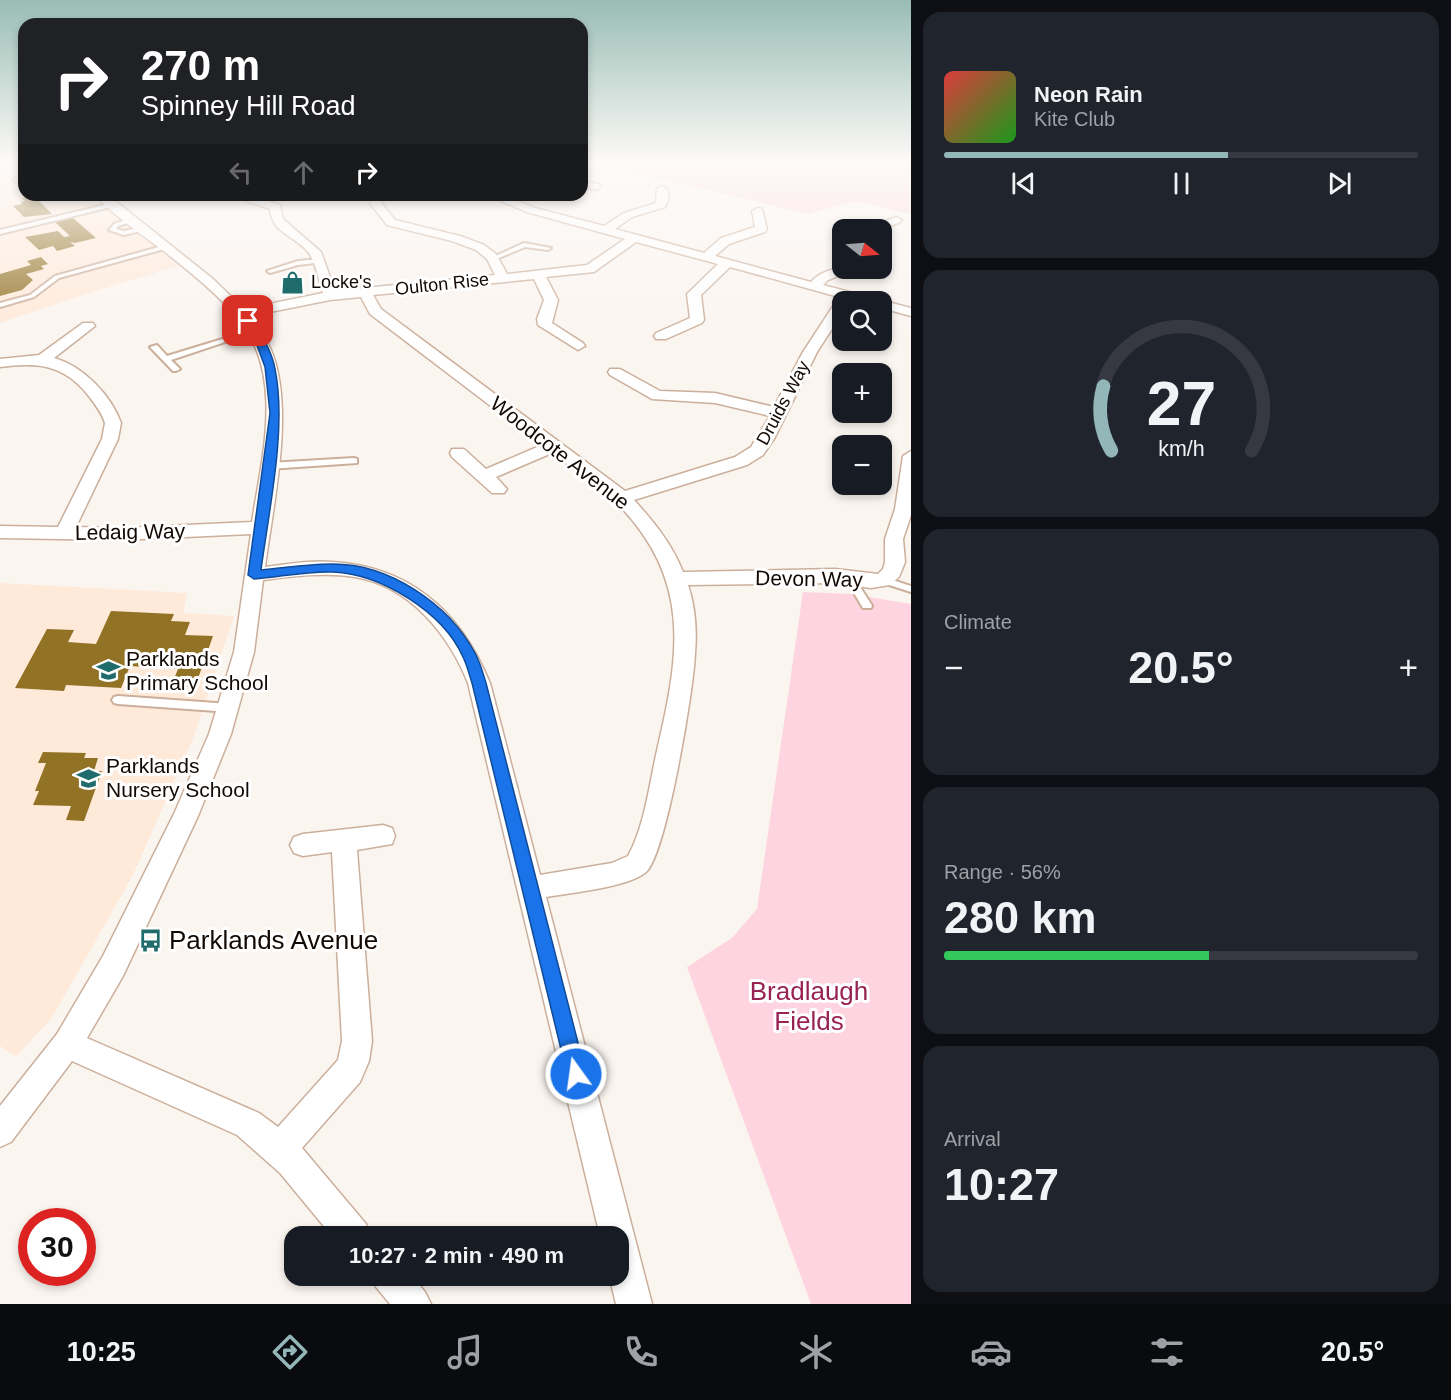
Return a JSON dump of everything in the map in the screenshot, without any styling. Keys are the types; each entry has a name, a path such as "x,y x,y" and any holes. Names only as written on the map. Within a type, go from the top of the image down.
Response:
{"street":[{"path":"0,1131 67,1044 113,966 161,869 208,764 230,708 244,652 275,413 273,382 266,352 242,312 218,289 135,223"},
{"path":"279,223 312,248 320,261 330,296"},
{"path":"395,223 454,238 482,250 492,259 503,278"},
{"path":"579,223 832,291"},
{"path":"606,230 616,223"},
{"path":"706,257 725,241 761,229 760,223"},
{"name":"Oulton Rise","path":"242,312 330,296 590,269 634,238"},
{"path":"661,336 697,320 694,294 727,263"},
{"path":"538,274 551,300 544,319 545,325 578,346"},
{"path":"814,286 823,277 832,274"},
{"name":"Woodcote Avenue","path":"365,292 375,311 622,498 643,519 659,542 676,579 686,624 683,685 642,855 637,864 614,874 530,888"},
{"path":"892,307 911,312"},
{"name":"Druids Way","path":"622,498 750,457 766,440 810,352 832,318"},
{"path":"42,360 88,326"},
{"path":"0,363 42,360 66,366 76,373 106,409 113,423 110,439 64,533"},
{"path":"615,372 657,396 715,398 778,413"},
{"path":"483,476 555,446"},
{"path":"458,453 498,489"},
{"name":"Devon Way","path":"676,579 835,576 883,580 892,572 895,562 894,539 908,510 911,456"},
{"name":"Ledaig Way","path":"0,532 144,533 260,528"},
{"path":"254,575 325,568 360,571 384,579 429,607 453,630 469,655 479,683 614,1226"},
{"path":"303,845 383,836"},
{"path":"280,1149 349,1071 356,1052 344,840"},
{"path":"67,1044 248,1124 266,1135 345,1226"},
{"path":"629,1285 634,1304"},
{"path":"397,1286 413,1304"}],"lane":[{"path":"0,232 31,223"},
{"path":"492,259 524,245 548,248"},
{"path":"0,305 32,296 57,277 166,247"},
{"path":"270,271 298,263 320,261"},
{"path":"166,359 255,331"},
{"path":"154,347 176,369"},
{"path":"269,466 354,462"},
{"path":"850,578 867,606"},
{"path":"883,580 911,589"},
{"path":"118,700 230,708"}],"shaded area":[{"path":"0,223 124,223 179,266 92,292 0,323"},
{"path":"0,583 187,593 183,613 234,616 194,736 133,875 51,1019 16,1056 0,1046"}],"green space":[{"name":"Bradlaugh Fields","path":"803,592 851,594 911,604 911,1304 811,1304 687,967 732,938 757,909"}],"building":[{"path":"56,223 79,223 96,238 70,242 75,246 57,251 53,246 39,250 25,237 58,231 64,237 70,236"},
{"path":"41,257 48,264 41,266 44,269 26,274 33,280 22,290 0,296 0,274 31,265 27,261"},
{"name":"Parklands Primary School","path":"111,611 174,614 171,621 190,622 185,635 213,636 195,687 171,686 178,669 130,666 121,688 66,685 64,691 15,688 47,629 74,630 68,642 96,644"},
{"path":"43,752 86,753 84,758 98,758 94,771 102,771 84,821 66,820 71,806 33,805 39,791 35,791 46,763 38,763"}],"place":[{"name":"Locke's","path":"293,282"},
{"name":"Parklands Primary School","path":"108,671"},
{"name":"Parklands Nursery School","path":"88,778"},
{"name":"Parklands Avenue","path":"151,940"}],"route":[{"path":"248,321 266,352 273,382 275,413 254,575 333,568 373,575 416,597 453,630 462,643 479,683 576,1074"}]}
